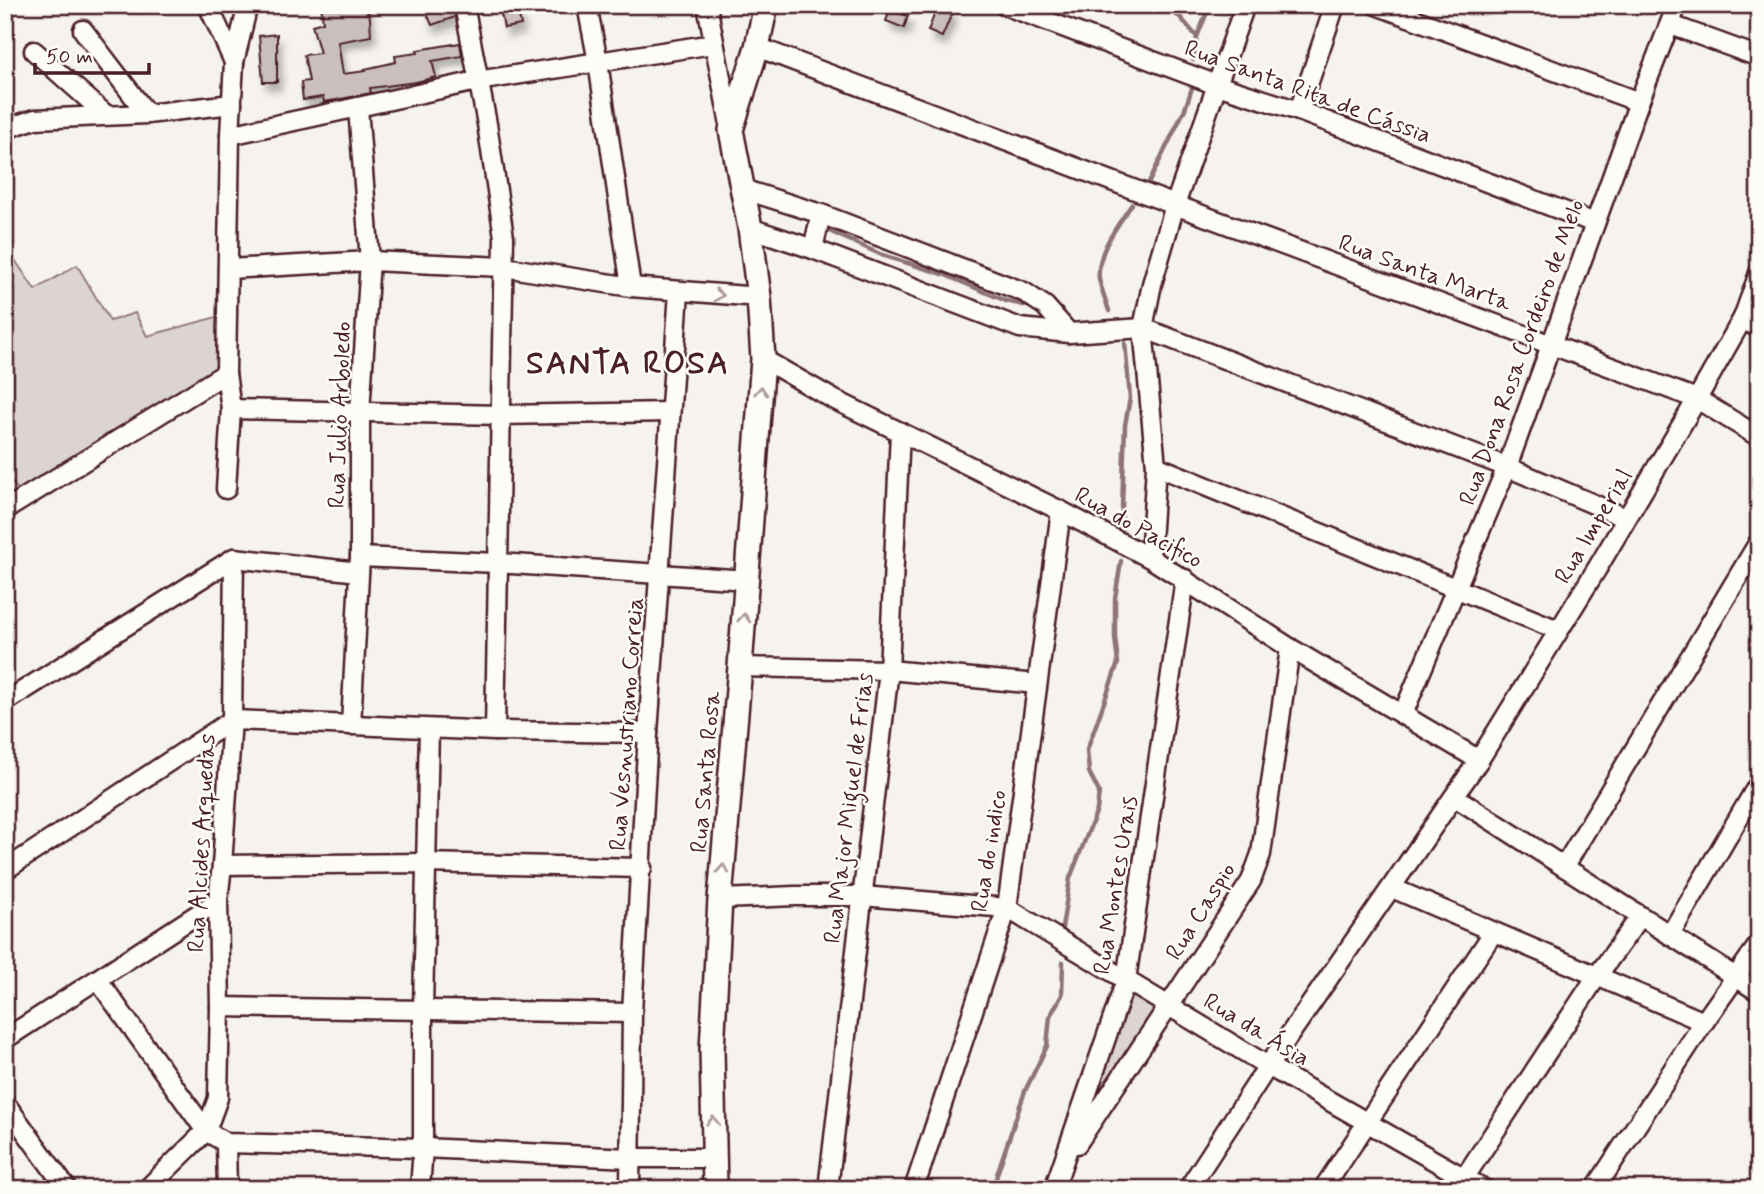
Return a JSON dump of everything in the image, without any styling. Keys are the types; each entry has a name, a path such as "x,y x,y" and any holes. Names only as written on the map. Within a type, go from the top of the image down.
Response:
{"street":[{"path":"208,5 234,62"},
{"path":"226,489 231,409 226,373 230,135 234,62 248,5"},
{"path":"464,5 502,225 504,267 495,731"},
{"path":"587,5 631,287"},
{"path":"707,5 731,131"},
{"path":"731,131 757,47 766,5"},
{"name":"Rua Santa Rita de Cássia","path":"1004,5 1217,85 1298,111 1595,223"},
{"path":"1150,558 1156,466 1143,328 1152,284 1175,205 1245,5"},
{"path":"1298,111 1335,5"},
{"path":"1376,5 1640,102"},
{"name":"Rua Dona Rosa Cordeiro de Melo","path":"1403,714 1507,467 1677,5"},
{"path":"1671,25 1759,57"},
{"path":"83,30 147,114"},
{"path":"230,135 477,81 713,44"},
{"name":"Rua Santa Marta","path":"757,47 1697,399 1759,437"},
{"path":"34,51 105,114"},
{"path":"5,129 34,119 147,114 232,104"},
{"name":"Rua Julio Arboledo","path":"351,725 360,565 360,412 370,261 358,108"},
{"name":"Rua Santa Rosa","path":"715,1189 712,1050 720,899 763,359 759,297 750,229 731,131"},
{"path":"742,189 821,214 1024,292 1051,312 1069,333"},
{"path":"813,249 821,214"},
{"path":"750,229 813,249 1020,328 1069,333 1143,328 1507,467 1626,519"},
{"path":"228,269 370,261 504,267 631,287 759,297"},
{"name":"Rua Imperial","path":"1188,1189 1268,1066 1479,760 1697,399 1743,318 1759,273"},
{"name":"Rua Vesnustriano Correia","path":"630,1189 632,1013 648,733 679,292"},
{"path":"1743,318 1759,329"},
{"name":"Rua do Pacifico","path":"763,359 833,399 1061,510 1150,558 1290,648 1479,760"},
{"path":"5,510 226,373"},
{"path":"231,409 501,415 670,412"},
{"name":"Rua Major Miguel de Frias","path":"828,1189 889,670 900,432"},
{"path":"1156,466 1558,630"},
{"name":"Rua do indico","path":"914,1189 1007,908 1061,510"},
{"path":"1564,867 1759,542"},
{"path":"5,702 234,558 360,565 498,563 747,580"},
{"name":"Rua Alcides Arquedas","path":"147,1189 206,1130 218,1098 218,901 232,720 234,558"},
{"name":"Rua Montes Urais","path":"1054,1189 1126,981 1185,579"},
{"name":"Rua Caspio","path":"1062,1166 1251,881 1261,854 1290,648"},
{"path":"740,667 889,670 1037,684"},
{"path":"5,870 232,720 429,729 648,733"},
{"path":"420,1189 423,1148 429,729"},
{"path":"1670,935 1759,783"},
{"path":"1455,797 1759,992"},
{"path":"222,865 425,863 642,868"},
{"path":"1392,888 1704,1022"},
{"path":"720,899 862,896 1007,908"},
{"path":"5,1039 218,901"},
{"name":"Rua da Ásia","path":"1007,908 1367,1123 1461,1183 1484,1189"},
{"path":"1461,1183 1597,976 1640,917"},
{"path":"1324,1189 1493,933"},
{"path":"1595,1189 1704,1022 1759,944"},
{"path":"98,980 206,1130 226,1143 423,1148 630,1158 713,1158"},
{"path":"220,1007 632,1013"},
{"path":"5,1103 60,1186"},
{"path":"226,1143 227,1189"}],"shaded area":[{"path":"5,245 35,290 77,265 110,321 135,313 147,336 224,315 223,370 22,494 5,475"},
{"path":"1130,992 1159,1008 1079,1132"}],"building":[{"path":"321,5 366,5 371,36 338,42 343,74 366,71 365,69 396,62 395,56 418,53 417,50 460,43 462,56 432,61 436,77 370,88 371,93 336,100 324,102 323,97 303,100 301,82 309,81 304,55 320,53 312,25 323,22"},
{"path":"437,5 453,5 455,17 432,25 425,9"},
{"path":"938,5 953,11 942,37 928,31"},
{"path":"890,10 908,16 904,28 886,21"},
{"path":"518,11 521,25 504,28 501,14"},
{"path":"277,34 277,82 263,82 259,36"}],"waterway":[{"path":"1161,5 1180,17 1197,37"},
{"path":"1193,60 1197,37 1210,5"},
{"path":"1148,184 1185,109 1193,85"},
{"path":"1109,311 1099,279 1101,259 1109,239 1132,204"},
{"path":"827,230 882,255 943,274 1006,301 1032,307"},
{"path":"1121,534 1125,425 1130,398 1125,343"},
{"path":"1061,934 1070,878 1097,810 1099,792 1089,772 1087,750 1118,663 1115,598 1121,561"},
{"path":"994,1189 1025,1091 1047,1046 1050,1016 1062,995 1063,962"}],"district":[{"name":"SANTA ROSA","path":"628,362"}]}
